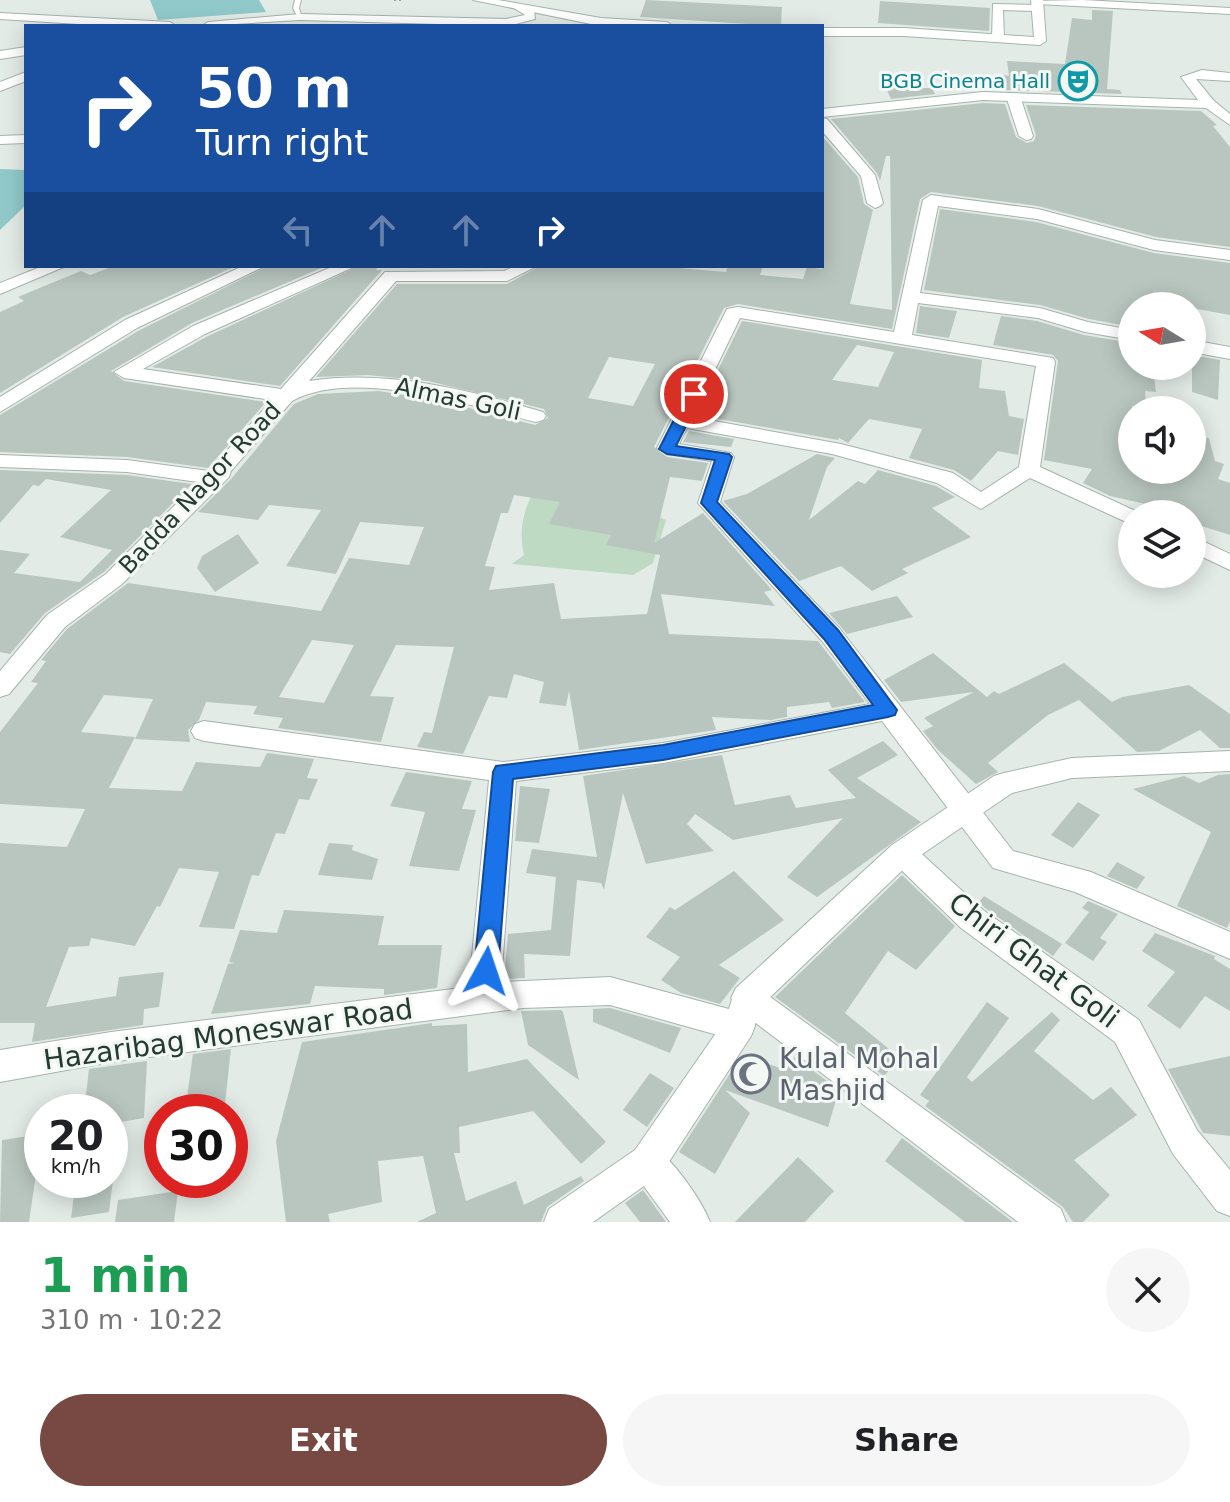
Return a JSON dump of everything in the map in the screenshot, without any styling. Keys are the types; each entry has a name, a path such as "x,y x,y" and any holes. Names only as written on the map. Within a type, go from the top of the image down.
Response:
{"street":[{"path":"479,0 600,24"},
{"path":"824,32 904,32 1040,41 1037,3"},
{"path":"998,38 997,6 1037,3 1230,11"},
{"path":"246,24 283,22 300,17 506,23 531,17 530,12 520,8"},
{"path":"0,16 136,24"},
{"path":"0,55 24,51"},
{"path":"1230,77 1202,74 1187,77 1209,104 1230,121"},
{"path":"0,87 24,77"},
{"path":"824,113 983,96 1209,104"},
{"path":"1013,96 1026,136"},
{"path":"824,124 868,175 875,203"},
{"path":"0,140 24,139"},
{"path":"902,338 931,200 1013,209 1154,245 1230,255"},
{"path":"0,289 53,268"},
{"path":"0,406 131,324 253,268"},
{"path":"287,396 124,372 199,330 343,268"},
{"path":"461,270 507,276 525,268"},
{"name":"Badda Nagor Road","path":"0,688 56,621 114,579 214,478 391,276 461,270"},
{"path":"911,297 1040,313 1085,327 1118,333"},
{"path":"681,421 834,448 931,474 945,478 981,502 1029,470 1046,362 734,312 667,449 724,457 709,503 831,635 1003,860 1081,881 1230,946"},
{"path":"1206,349 1230,353"},
{"name":"Almas Goli","path":"287,396 301,387 375,382 428,387 536,416"},
{"path":"0,461 127,466 214,478 234,465"},
{"path":"1029,470 1118,510"},
{"path":"1206,550 1230,563"},
{"path":"204,731 503,772 663,753 888,710"},
{"path":"562,1222 648,1162 743,1012 902,853 1004,784 1072,768 1230,761"},
{"path":"484,999 503,772"},
{"name":"Chiri Ghat Goli","path":"902,853 972,919 1127,1031 1185,1142 1230,1198"},
{"name":"Hazaribag Moneswar Road","path":"0,1066 111,1047 523,994 610,991 743,1012"},
{"path":"743,1012 1048,1222"},
{"path":"648,1162 692,1222"}],"lane":[{"path":"298,0 296,8 300,17"}],"path":[{"path":"394,0 403,0"}],"green space":[{"path":"537,485 626,503 666,520 653,563 633,575 512,564 524,555 523,519"}],"water":[{"path":"150,0 259,0 266,12 158,20"},
{"path":"0,169 24,170 24,207 0,230"}],"building":[{"path":"646,0 782,7 781,24 640,17"},
{"path":"880,1 990,8 989,31 878,23"},
{"path":"1092,10 1113,11 1107,89 1120,90 1122,94 1006,90 1004,75 1009,76 1007,61 1065,64 1072,18 1092,20"},
{"path":"886,88 932,88 935,94 891,99"},
{"path":"983,103 1005,104 1016,137 1027,143 1034,141 1036,135 1026,105 1201,111 1217,125 1213,126 1230,147 1230,247 1156,237 1038,206 931,192 920,199 892,329 738,304 724,308 654,447 667,457 708,463 702,481 670,477 654,543 703,513 772,590 764,592 775,606 661,594 669,634 818,641 865,702 832,708 829,702 787,707 787,717 771,720 712,717 716,730 579,750 569,691 566,706 539,703 544,682 514,674 507,698 489,696 463,754 417,747 424,732 432,733 454,647 396,645 370,696 394,697 381,742 278,728 283,718 253,714 257,706 206,702 199,720 188,730 190,742 135,739 153,699 104,695 81,732 135,737 109,788 182,791 196,762 260,767 267,753 314,759 307,778 318,779 309,800 299,799 285,834 276,833 259,876 252,875 234,929 199,927 219,872 179,868 160,907 157,906 135,946 91,938 89,946 69,947 46,1007 116,996 119,977 164,972 159,1007 144,1009 143,1025 32,1042 35,1023 0,1023 0,843 67,847 85,809 0,804 0,732 38,683 31,682 46,661 41,660 67,629 128,583 321,611 349,558 409,565 424,527 360,522 336,574 286,566 321,510 269,505 258,520 198,512 231,479 294,404 318,394 379,391 446,402 535,425 548,418 544,409 428,381 368,375 316,377 397,284 507,284 536,268 679,268 726,272 727,268 762,268 760,275 803,279 807,268 824,268 824,138 858,177 864,204 873,210 850,304 892,310 890,156 886,156 880,181 877,173 831,119","holes":["609,357 655,364 633,406 588,398","514,495 560,502 549,524 611,535 606,545 660,555 647,614 561,619 554,583 489,590 495,567 485,566 501,513 508,513","312,640 354,645 324,703 279,697"]},
{"path":"940,209 1036,222 1154,253 1230,263 1230,315 1206,311 1206,292 1118,292 1118,324 1040,305 924,290"},
{"path":"109,268 232,268 123,317 0,393 0,312 24,301 18,297 81,271 90,275"},
{"path":"264,268 321,268 192,323 111,371 124,381 266,402 208,468 127,457 0,452 0,415 138,331"},
{"path":"355,268 382,270 280,386 152,367 206,337"},
{"path":"920,306 957,311 949,338 916,333"},
{"path":"1001,316 1037,321 1084,335 1118,341 1118,380 1155,380 1156,392 1145,391 1145,396 1118,396 1118,484 1206,484 1206,438 1209,438 1215,461 1224,464 1218,479 1230,483 1230,535 1206,527 1206,500 1128,500 1110,496 1083,483 1092,469 1044,460 1058,361 1053,355 993,345"},
{"path":"742,321 982,360 979,388 1005,391 1009,416 1024,419 1018,455 998,451 971,481 954,470 909,458 922,429 869,419 848,443 839,438 696,415","holes":["857,345 894,352 878,387 832,380"]},
{"path":"1206,358 1220,360 1218,400 1192,392 1192,380 1206,380"},
{"path":"689,431 734,439 731,447 683,442"},
{"path":"817,454 835,458 827,467 809,520 858,481 865,484 878,470 936,486 955,497 932,508 971,537 902,569 908,573 872,591 841,566 799,581 723,501 747,494"},
{"path":"0,470 127,475 192,484 104,572 45,613 10,654 0,652 0,550 30,554 14,573 80,582 112,550 60,537 111,490 46,479 39,486 33,485 0,523"},
{"path":"238,534 259,563 215,592 197,568 202,556"},
{"path":"897,596 913,617 847,634 829,613"},
{"path":"933,653 987,697 994,691 999,694 1064,663 1112,702 1122,697 1189,685 1230,714 1230,748 1220,748 1200,730 1159,751 1137,752 1079,700 1048,715 988,763 998,772 976,784 938,750 923,731 933,726 924,718 974,692 901,702 884,680"},
{"path":"883,741 898,755 857,778 921,822 817,897 787,877 843,818 733,840 695,814 687,824 714,851 646,864 623,793 604,890 601,883 577,880 570,956 524,954 525,978 504,979 508,934 551,930 556,877 526,873 532,849 597,857 583,776 722,755 735,805 790,795 796,808 856,798 828,770"},
{"path":"406,772 472,781 462,809 476,810 459,871 409,866 425,812 390,806"},
{"path":"1230,774 1230,921 1227,928 1177,906 1211,832 1133,789 1184,776 1199,783"},
{"path":"520,786 550,789 539,843 515,841"},
{"path":"1078,802 1100,815 1073,848 1051,835"},
{"path":"329,843 353,845 352,850 378,859 372,880 318,875"},
{"path":"1117,862 1145,877 1137,889 1107,876"},
{"path":"734,871 784,920 719,965 740,978 720,1004 681,993 661,980 680,957 646,937 670,907 675,910"},
{"path":"902,875 955,926 916,970 888,951 845,1013 900,1058 884,1076 775,997"},
{"path":"984,896 1062,944 1053,956 985,908 979,902"},
{"path":"1088,901 1118,914 1100,938 1107,942 1093,961 1065,943 1089,912 1082,908"},
{"path":"284,910 384,916 378,945 442,945 437,988 384,995 384,989 315,986 310,1004 211,1014 228,964 235,963 229,962 240,930 277,933"},
{"path":"1155,933 1215,956 1214,959 1230,969 1230,1011 1205,996 1180,1029 1147,1006 1175,972 1142,951"},
{"path":"987,1002 1009,1018 967,1077 972,1082 1052,1012 1060,1020 1034,1051 1093,1100 1111,1087 1137,1115 1074,1160 1110,1195 1083,1222 1073,1222 1063,1207 925,1106 929,1101 920,1095"},
{"path":"610,1008 681,1028 670,1053 593,1022 593,1009"},
{"path":"561,1010 579,1080 528,1045 521,1011"},
{"path":"432,1023 432,1026 467,1024 468,1072 527,1059 606,1142 581,1164 533,1111 459,1127 460,1153 454,1153 466,1201 516,1181 524,1205 581,1176 584,1181 547,1207 541,1222 417,1222 436,1213 423,1156 378,1161 382,1202 328,1214 330,1222 286,1222 276,1141 302,1042"},
{"path":"231,1049 226,1094 187,1094 193,1054"},
{"path":"742,1055 786,1070 795,1057 839,1090 828,1127 725,1090 750,1113 715,1174 679,1152"},
{"path":"1230,1056 1230,1136 1203,1133 1168,1069"},
{"path":"147,1061 144,1118 128,1121 128,1094 86,1094 89,1069"},
{"path":"650,1073 674,1088 647,1127 623,1110"},
{"path":"24,1137 24,1198 33,1198 29,1222 0,1222 2,1140"},
{"path":"902,1138 1013,1222 965,1222 885,1161"},
{"path":"798,1157 834,1191 805,1222 735,1222"},
{"path":"643,1190 666,1222 640,1222 625,1203"},
{"path":"144,1196 177,1198 174,1222 115,1222 118,1200"},
{"path":"74,1198 111,1198 109,1212 71,1218"}],"place":[{"name":"BGB Cinema Hall","path":"1078,81"},
{"name":"Kulal Mohal Mashjid","path":"751,1074"}],"route":[{"path":"486,971 503,772 663,753 888,710 831,635 709,503 724,457 667,449 694,394"}]}
